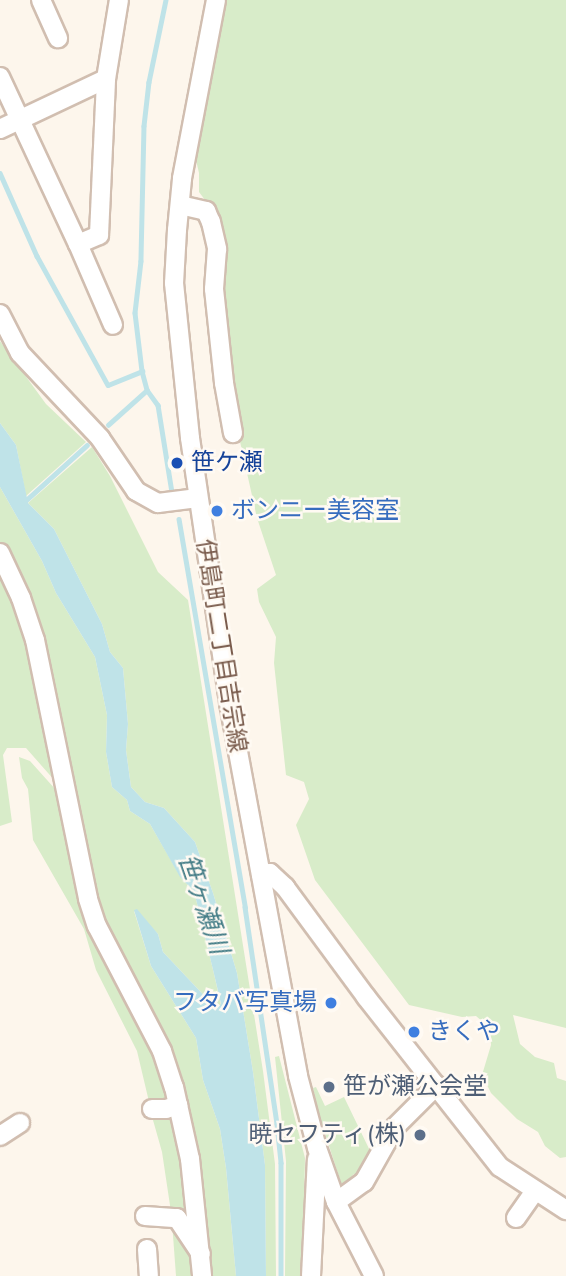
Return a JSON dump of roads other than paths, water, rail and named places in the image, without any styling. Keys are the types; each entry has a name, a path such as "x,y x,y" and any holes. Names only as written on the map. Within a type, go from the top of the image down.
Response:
{"street":[{"path":"40,0 58,38"},
{"path":"78,244 99,235 106,79 120,0"},
{"name":"伊島町二丁目吉宗線","path":"216,0 182,179 174,283 178,341 229,703 296,1063 317,1148 336,1202 374,1276"},
{"path":"0,77 113,326"},
{"path":"0,128 106,79"},
{"path":"180,205 206,211 211,222 217,249 214,289 224,383 233,433"},
{"path":"0,314 20,353 100,438 136,491 158,503 198,498"},
{"path":"0,553 21,598 35,640 88,900 97,926 162,1051 178,1105 190,1159 202,1255 202,1276"},
{"path":"261,875 270,873 285,887 366,997 500,1167 566,1210"},
{"path":"336,1202 364,1182 395,1127 437,1085"},
{"path":"152,1109 166,1109 178,1105"},
{"path":"0,1136 20,1124"},
{"path":"311,1276 317,1148"},
{"path":"516,1218 535,1191"},
{"path":"145,1216 177,1218 202,1255"},
{"path":"147,1249 149,1276"}],"water":[{"name":"笹ヶ瀬川","path":"0,423 16,445 28,503 54,529 102,624 110,652 123,668 128,724 126,750 131,787 145,802 164,808 195,842 213,893 237,973 253,1072 265,1165 266,1276 236,1276 220,1129 203,1080 196,1038 151,966 134,910 137,909 158,934 163,952 212,1004 218,1007 221,1004 194,891 180,877 150,824 130,811 127,800 112,787 106,752 107,715 95,657 56,593 42,561 0,487"}],"waterway":[{"path":"166,0 149,82 144,126 141,261 135,313 142,371 147,390 158,405 172,492"},
{"path":"0,173 37,256 108,385 142,371"},
{"path":"108,425 147,390"},
{"path":"23,503 87,445"},
{"path":"179,519 245,907 277,1124 281,1163 281,1276"}],"place":[{"name":"笹ケ瀬","path":"177,463"},
{"name":"ボンニー美容室","path":"217,511"},
{"name":"フタバ写真場","path":"331,1003"},
{"name":"きくや","path":"414,1032"},
{"name":"笹が瀬公会堂","path":"329,1087"},
{"name":"暁セフティ(株)","path":"420,1135"}]}
